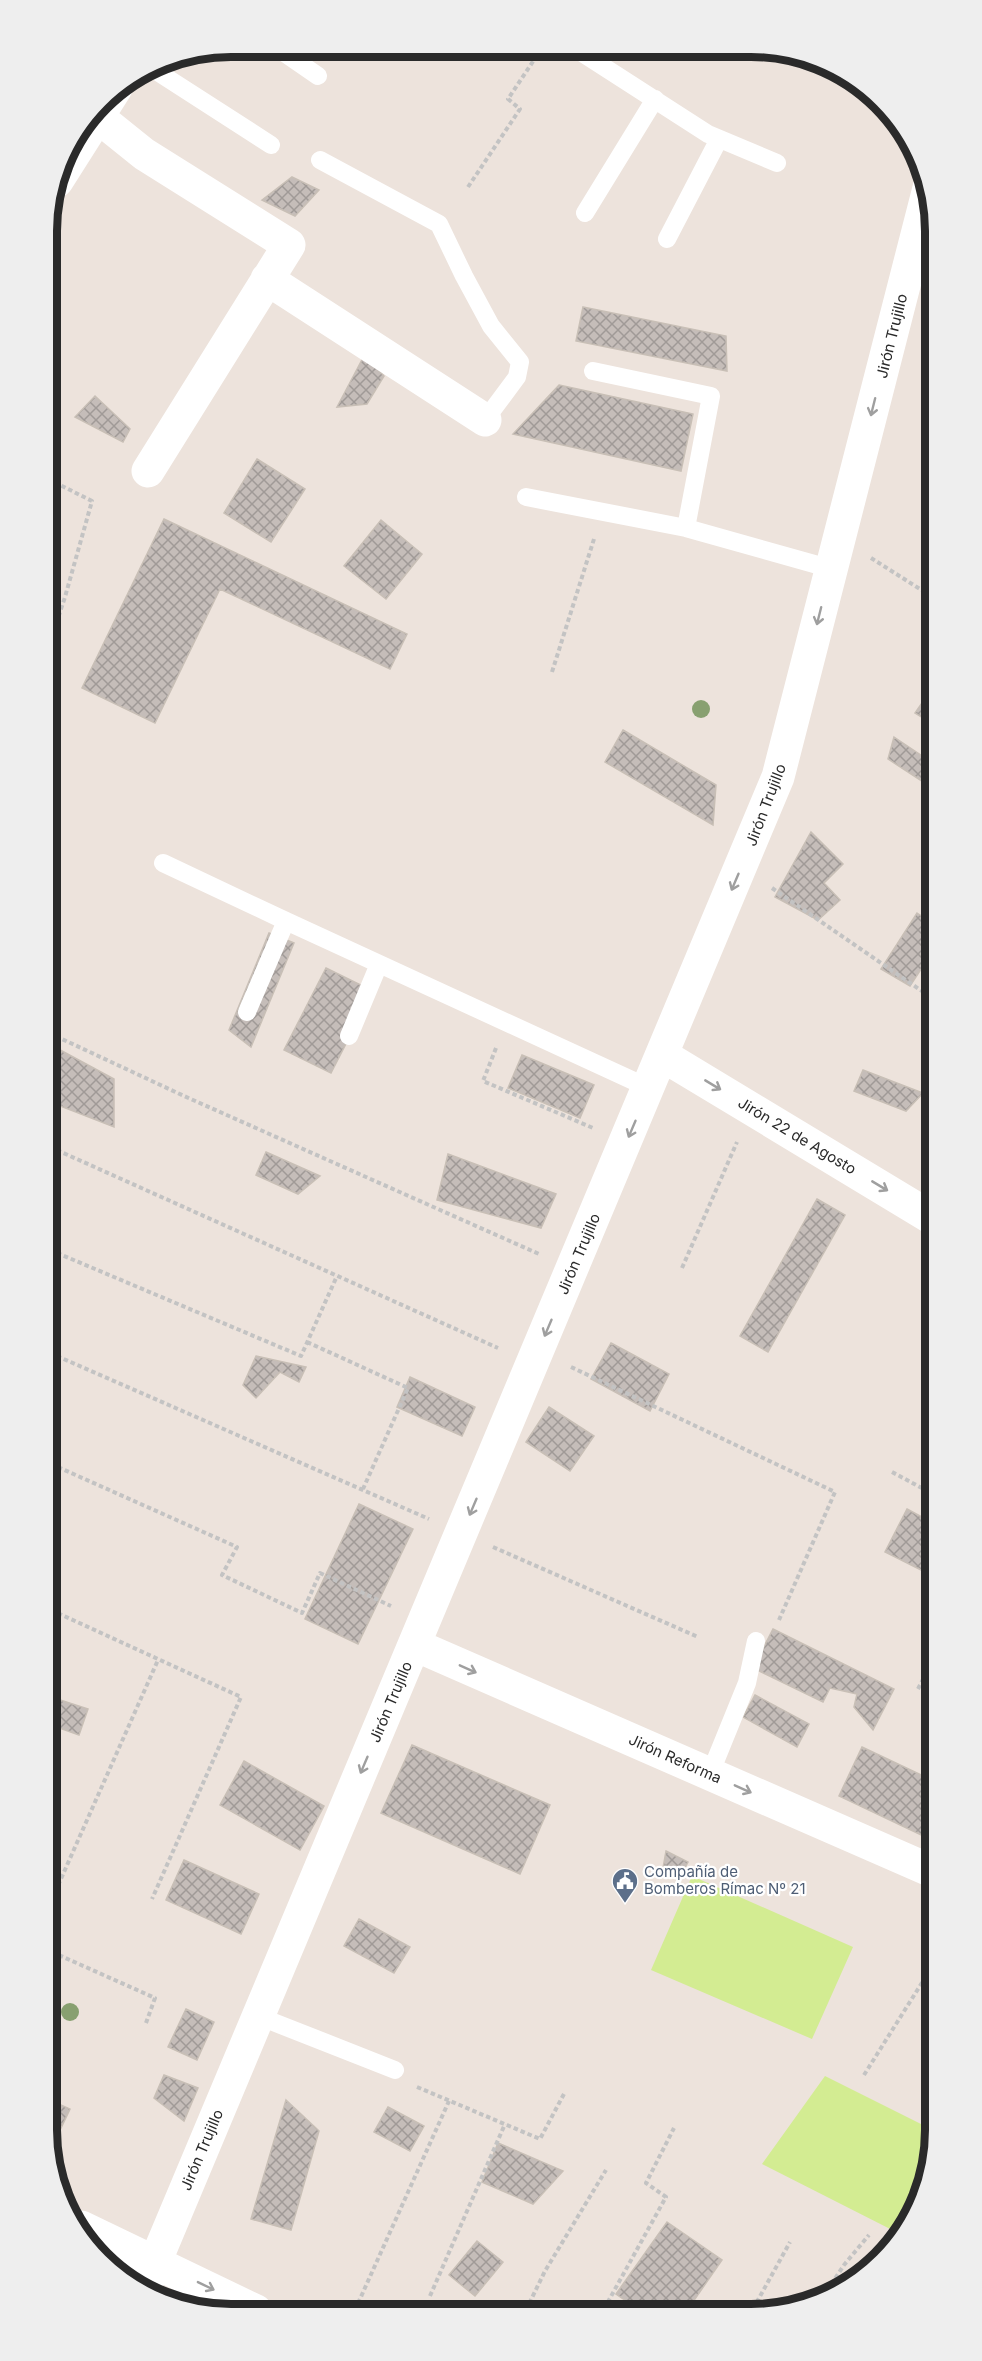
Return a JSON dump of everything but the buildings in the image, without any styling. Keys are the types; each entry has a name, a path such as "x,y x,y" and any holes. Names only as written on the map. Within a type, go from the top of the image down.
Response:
{"street":[{"path":"99,118 144,154 289,245 148,471"},
{"path":"78,149 92,126"},
{"name":"Jirón Trujillo","path":"147,2282 775,786 836,554 917,295 925,226"},
{"path":"267,279 486,420"},
{"name":"Jirón 22 de Agosto","path":"662,1055 925,1214"},
{"name":"Jirón Reforma","path":"420,1633 710,1774 925,1868"},
{"path":"90,2231 242,2304"}],"lane":[{"path":"290,57 318,76"},
{"path":"589,57 708,134 777,163"},
{"path":"159,73 271,145"},
{"path":"585,213 655,99"},
{"path":"667,239 719,139"},
{"path":"320,160 439,224 491,326 520,362 517,377 486,420"},
{"path":"593,371 711,396 686,528"},
{"path":"526,497 836,554"},
{"path":"163,863 649,1088"},
{"path":"248,1012 286,921"},
{"path":"349,1035 379,964"},
{"path":"710,1774 747,1683 756,1641"},
{"path":"258,2016 395,2070"}],"path":[{"path":"468,187 520,109 508,99 536,57"},
{"path":"57,484 92,501 57,621"},
{"path":"552,672 594,539"},
{"path":"836,554 925,593"},
{"path":"741,867 925,993"},
{"path":"506,1022 483,1081 626,1142"},
{"path":"57,1037 195,1101 572,1269"},
{"path":"682,1268 751,1109"},
{"path":"57,1151 337,1276 536,1357 835,1492 779,1620"},
{"path":"57,1253 301,1356 337,1276"},
{"path":"307,1342 408,1388 363,1489"},
{"path":"57,1356 698,1637"},
{"path":"57,1467 237,1547 222,1575 302,1613 320,1574 420,1633"},
{"path":"892,1472 925,1490"},
{"path":"57,1613 241,1697 152,1899"},
{"path":"57,1888 158,1660"},
{"path":"918,1689 925,1675"},
{"path":"57,1954 155,1998 146,2023"},
{"path":"864,2075 925,1978"},
{"path":"417,2087 540,2139 565,2092"},
{"path":"358,2304 449,2101"},
{"path":"430,2296 506,2124"},
{"path":"607,2304 666,2197 646,2183 674,2128"},
{"path":"529,2304 545,2271 606,2170"},
{"path":"831,2284 869,2235"},
{"path":"755,2304 790,2242"}],"green space":[{"path":"692,1876 853,1947 812,2039 651,1970"},
{"path":"825,2076 925,2126 922,2164 916,2186 902,2217 893,2230 762,2164"}],"place":[{"name":"Compañía de Bomberos Rímac Nº 21","path":"625,1904"}]}
